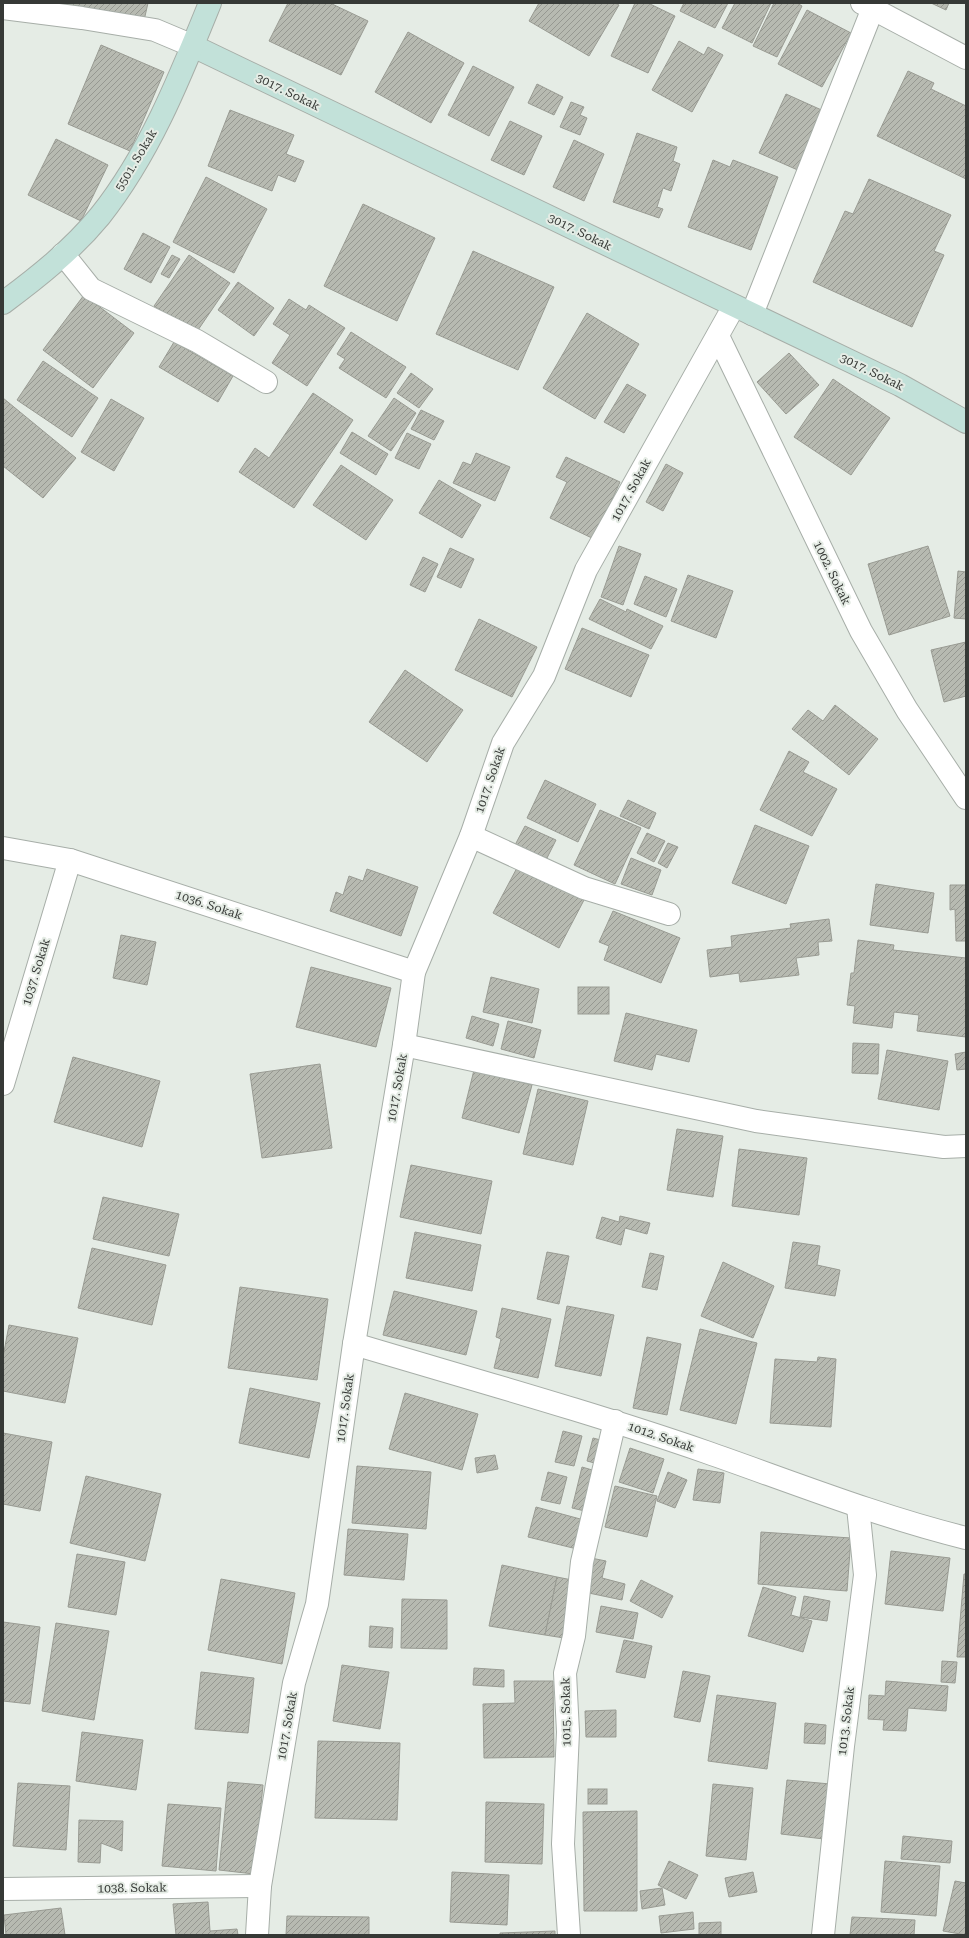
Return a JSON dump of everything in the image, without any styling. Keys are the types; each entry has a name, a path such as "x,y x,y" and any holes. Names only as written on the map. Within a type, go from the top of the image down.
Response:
{"street":[{"name":"5501. Sokak","path":"3,303 63,254 100,216 129,176 159,123 210,3"},
{"path":"870,5 966,58"},
{"name":"1017. Sokak","path":"257,1935 260,1886 294,1683 317,1604 354,1344 404,1045 414,972 470,836 503,743 544,676 586,570 718,336 743,310 870,5"},
{"path":"3,8 82,18 154,30 193,46"},
{"name":"3017. Sokak","path":"193,46 900,385 966,422"},
{"path":"63,254 91,289 197,341 266,382"},
{"name":"1002. Sokak","path":"718,336 861,631 907,710 966,798"},
{"path":"470,836 584,888 670,914"},
{"name":"1036. Sokak","path":"3,848 70,860 414,972"},
{"name":"1037. Sokak","path":"3,1084 70,860"},
{"path":"404,1045 756,1121 944,1147 966,1146"},
{"name":"1012. Sokak","path":"354,1344 614,1421 858,1506 936,1531 966,1538"},
{"name":"1015. Sokak","path":"569,1935 563,1844 568,1732 565,1673 574,1636 582,1562 614,1421"},
{"name":"1013. Sokak","path":"823,1935 843,1746 865,1575 858,1506"},
{"name":"1038. Sokak","path":"3,1889 260,1886"}],"building":[{"path":"24,3 148,3 143,25"},
{"path":"288,3 330,3 368,21 341,75 269,41"},
{"path":"539,3 615,3 619,5 589,56 529,21"},
{"path":"635,3 648,3 675,16 648,73 611,56"},
{"path":"684,3 728,3 715,28 680,11"},
{"path":"735,3 771,3 752,43 722,28"},
{"path":"774,3 797,3 802,6 777,57 753,46"},
{"path":"931,3 949,3 946,10"},
{"path":"807,10 851,33 822,87 778,64"},
{"path":"408,32 464,63 431,123 375,92"},
{"path":"679,41 704,55 708,47 723,55 692,112 652,90"},
{"path":"101,45 164,72 130,151 68,124"},
{"path":"473,66 514,87 489,136 448,115"},
{"path":"908,71 934,83 931,89 966,106 966,179 877,136"},
{"path":"537,84 563,97 554,115 528,103"},
{"path":"786,94 826,112 800,171 759,153"},
{"path":"571,102 584,107 580,115 587,118 580,135 560,127"},
{"path":"230,110 294,135 286,154 304,161 295,182 278,175 272,191 208,166"},
{"path":"510,121 542,136 524,175 491,160"},
{"path":"637,133 677,147 673,161 680,164 671,191 663,188 657,207 663,209 659,218 613,202"},
{"path":"56,139 108,165 81,221 28,195"},
{"path":"574,140 604,154 584,201 553,187"},
{"path":"713,160 730,167 733,160 778,177 751,250 688,227"},
{"path":"206,177 267,209 234,273 173,242"},
{"path":"869,179 951,215 934,251 944,255 912,327 813,282 845,211 853,214"},
{"path":"363,204 435,238 397,321 324,286"},
{"path":"143,233 170,247 151,283 124,269"},
{"path":"473,251 554,287 518,370 436,334"},
{"path":"172,255 180,259 169,278 161,274"},
{"path":"189,255 230,283 196,333 154,306"},
{"path":"238,282 274,308 254,336 218,310"},
{"path":"84,295 134,333 93,388 43,350"},
{"path":"289,299 306,310 309,305 345,328 307,386 272,363 290,335 273,324"},
{"path":"587,313 639,344 595,419 543,388"},
{"path":"351,332 406,367 386,398 339,368 345,359 337,354"},
{"path":"174,342 233,376 218,402 159,367"},
{"path":"789,353 819,385 786,414 757,382"},
{"path":"43,361 98,398 72,437 17,400"},
{"path":"411,373 433,389 419,408 397,393"},
{"path":"833,379 890,418 851,475 794,437"},
{"path":"627,384 646,395 624,433 604,422"},
{"path":"313,393 353,420 294,508 239,472 255,448 269,458"},
{"path":"3,398 76,458 43,498 3,466"},
{"path":"394,398 416,413 391,451 368,436"},
{"path":"111,399 144,418 114,471 81,452"},
{"path":"421,410 444,421 434,440 411,429"},
{"path":"352,432 388,454 376,475 340,453"},
{"path":"407,433 431,444 419,469 395,458"},
{"path":"476,453 510,467 495,501 453,483 463,462 471,465"},
{"path":"566,457 620,482 594,539 550,518 567,482 556,477"},
{"path":"666,464 683,473 663,511 646,502"},
{"path":"341,465 393,500 366,540 313,505"},
{"path":"439,480 481,505 462,538 419,513"},
{"path":"619,546 641,554 623,605 601,597"},
{"path":"928,546 950,616 889,635 868,564"},
{"path":"450,548 474,559 461,588 437,577"},
{"path":"423,557 438,564 425,592 410,585"},
{"path":"958,571 966,572 966,619 954,618"},
{"path":"688,575 733,591 716,638 671,621"},
{"path":"645,576 677,589 666,617 634,604"},
{"path":"600,599 626,612 627,609 663,626 651,649 589,619"},
{"path":"479,619 537,647 512,697 455,670"},
{"path":"582,628 649,655 631,697 565,669"},
{"path":"966,642 966,696 944,702 931,650"},
{"path":"405,670 463,710 427,762 369,722"},
{"path":"835,705 878,739 849,775 792,729 808,710 823,721"},
{"path":"789,751 809,762 803,772 837,789 812,836 760,810"},
{"path":"545,780 596,804 578,842 527,818"},
{"path":"628,800 656,813 649,829 620,816"},
{"path":"600,810 641,828 615,884 574,865"},
{"path":"755,825 809,846 786,904 732,883"},
{"path":"525,826 556,840 546,860 515,845"},
{"path":"647,833 665,841 654,862 637,853"},
{"path":"668,843 678,847 667,868 658,863"},
{"path":"631,858 661,870 652,895 621,884"},
{"path":"518,866 584,900 559,948 493,913"},
{"path":"367,869 418,887 401,936 330,911 336,892 343,895 349,876 363,881"},
{"path":"876,884 934,893 928,933 870,925"},
{"path":"950,885 966,885 966,941 956,941 955,909 950,910"},
{"path":"613,911 680,938 661,983 604,960 609,946 599,942"},
{"path":"829,919 832,941 818,942 819,955 796,958 799,975 740,982 739,973 710,977 707,950 732,947 731,936 791,928 790,924"},
{"path":"121,935 156,942 147,985 113,978"},
{"path":"858,940 894,945 893,950 966,958 966,1037 917,1031 919,1015 894,1012 892,1028 853,1023 855,1006 847,1005 851,973 854,973"},
{"path":"311,967 391,988 376,1047 296,1027"},
{"path":"491,977 539,989 532,1023 483,1012"},
{"path":"578,987 609,987 609,1014 578,1014"},
{"path":"626,1013 697,1030 689,1062 656,1054 652,1070 614,1061"},
{"path":"472,1016 499,1024 493,1046 466,1038"},
{"path":"508,1021 541,1030 534,1058 501,1049"},
{"path":"853,1043 879,1044 878,1074 852,1073"},
{"path":"887,1050 948,1061 939,1110 878,1099"},
{"path":"966,1052 966,1069 957,1070 955,1054"},
{"path":"73,1057 160,1081 142,1147 54,1122"},
{"path":"320,1064 332,1148 262,1158 250,1074"},
{"path":"474,1070 532,1085 519,1133 462,1118"},
{"path":"538,1089 588,1101 573,1165 523,1154"},
{"path":"677,1129 723,1136 713,1197 667,1190"},
{"path":"739,1149 807,1158 799,1215 732,1206"},
{"path":"411,1165 492,1181 481,1234 400,1217"},
{"path":"103,1197 179,1214 169,1256 93,1239"},
{"path":"620,1216 650,1223 647,1234 625,1228 621,1245 596,1238 602,1217 619,1222"},
{"path":"415,1232 481,1245 472,1291 406,1278"},
{"path":"793,1242 820,1246 817,1265 840,1270 835,1296 785,1288"},
{"path":"92,1248 166,1265 152,1325 78,1308"},
{"path":"547,1252 569,1256 559,1304 537,1299"},
{"path":"650,1253 664,1256 657,1290 642,1287"},
{"path":"723,1262 774,1286 753,1338 701,1316"},
{"path":"240,1287 328,1299 317,1380 228,1368"},
{"path":"394,1291 477,1311 466,1355 383,1335"},
{"path":"567,1306 614,1315 601,1376 555,1366"},
{"path":"502,1308 551,1319 538,1378 494,1368 501,1339 496,1337"},
{"path":"9,1325 78,1338 65,1403 3,1391 3,1357"},
{"path":"700,1329 757,1343 736,1424 680,1410"},
{"path":"647,1337 681,1344 667,1415 633,1408"},
{"path":"818,1357 836,1359 831,1427 770,1423 775,1359 817,1362"},
{"path":"250,1388 320,1403 309,1458 239,1443"},
{"path":"405,1393 478,1414 462,1470 389,1449"},
{"path":"563,1431 582,1436 574,1466 555,1462"},
{"path":"3,1433 52,1442 40,1511 3,1504"},
{"path":"593,1438 608,1442 602,1465 587,1461"},
{"path":"630,1448 664,1459 653,1493 619,1482"},
{"path":"495,1455 498,1469 477,1473 475,1458"},
{"path":"357,1466 431,1472 426,1529 352,1523"},
{"path":"582,1467 599,1472 589,1512 572,1508"},
{"path":"698,1469 724,1473 720,1503 693,1500"},
{"path":"548,1472 567,1477 560,1504 541,1500"},
{"path":"668,1472 687,1480 675,1508 657,1501"},
{"path":"86,1476 161,1494 145,1561 70,1543"},
{"path":"615,1486 657,1496 647,1537 605,1527"},
{"path":"536,1507 584,1520 577,1549 528,1537"},
{"path":"348,1529 408,1534 404,1580 344,1575"},
{"path":"761,1532 851,1538 847,1591 758,1584"},
{"path":"891,1551 950,1558 943,1611 885,1604"},
{"path":"77,1554 125,1562 116,1615 68,1607"},
{"path":"591,1558 606,1561 602,1578 625,1584 622,1600 584,1592"},
{"path":"502,1565 557,1577 545,1635 489,1626"},
{"path":"964,1574 966,1574 966,1657 957,1657"},
{"path":"557,1577 577,1581 564,1638 545,1635"},
{"path":"221,1579 295,1593 282,1664 208,1650"},
{"path":"641,1580 673,1596 662,1618 630,1601"},
{"path":"763,1587 796,1597 791,1615 812,1621 803,1652 748,1636"},
{"path":"804,1596 830,1601 827,1621 800,1617"},
{"path":"402,1599 447,1600 447,1649 401,1648"},
{"path":"601,1606 638,1613 633,1639 596,1632"},
{"path":"3,1622 40,1627 30,1704 3,1701"},
{"path":"56,1623 109,1631 94,1720 42,1711"},
{"path":"370,1626 393,1628 392,1648 369,1647"},
{"path":"624,1640 652,1646 645,1678 616,1672"},
{"path":"942,1661 957,1662 955,1683 941,1682"},
{"path":"342,1665 389,1672 380,1729 333,1721"},
{"path":"474,1668 504,1670 504,1687 473,1685"},
{"path":"683,1671 710,1676 700,1722 674,1717"},
{"path":"201,1672 254,1678 248,1733 195,1729"},
{"path":"514,1681 553,1681 554,1757 484,1758 483,1704 515,1703"},
{"path":"886,1681 948,1686 946,1711 908,1708 906,1731 883,1730 884,1720 868,1719 869,1695 885,1696"},
{"path":"717,1695 776,1703 767,1769 708,1761"},
{"path":"616,1710 616,1737 586,1737 585,1711"},
{"path":"805,1723 826,1725 825,1744 804,1743"},
{"path":"82,1732 143,1740 136,1790 76,1781"},
{"path":"318,1741 400,1743 397,1820 315,1818"},
{"path":"787,1780 830,1784 824,1839 781,1834"},
{"path":"228,1782 263,1785 254,1874 219,1870"},
{"path":"18,1783 70,1786 66,1850 13,1846"},
{"path":"713,1784 753,1788 746,1860 706,1856"},
{"path":"588,1789 607,1789 607,1804 588,1804"},
{"path":"486,1802 544,1804 542,1864 485,1862"},
{"path":"168,1804 221,1808 216,1871 162,1866"},
{"path":"637,1811 637,1911 584,1911 583,1812"},
{"path":"79,1820 123,1821 122,1851 101,1843 100,1863 78,1862"},
{"path":"903,1836 952,1841 950,1863 901,1859"},
{"path":"669,1861 698,1875 686,1899 658,1885"},
{"path":"885,1861 940,1866 936,1916 881,1912"},
{"path":"452,1872 509,1875 507,1925 450,1922"},
{"path":"753,1872 757,1892 729,1897 725,1878"},
{"path":"955,1881 966,1883 966,1935 943,1931"},
{"path":"662,1888 665,1905 642,1909 640,1891"},
{"path":"208,1902 210,1931 237,1929 238,1935 176,1935 173,1904"},
{"path":"61,1908 65,1935 6,1935 4,1915"},
{"path":"693,1912 694,1929 661,1933 659,1916"},
{"path":"287,1916 369,1917 369,1935 286,1935"},
{"path":"852,1917 915,1920 914,1935 850,1935"},
{"path":"721,1922 721,1935 699,1935 699,1923"},
{"path":"555,1931 555,1935 500,1935 500,1933"}]}
